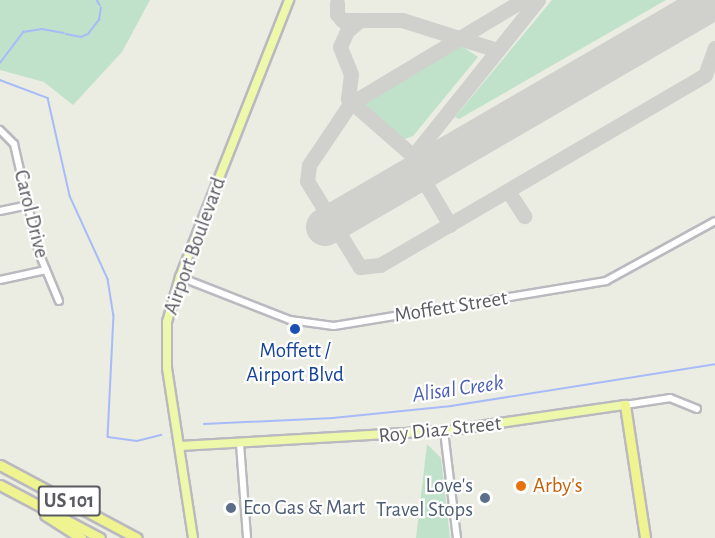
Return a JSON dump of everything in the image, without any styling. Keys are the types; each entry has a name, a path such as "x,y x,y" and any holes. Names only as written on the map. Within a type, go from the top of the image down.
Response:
{"highway":[{"path":"625,405 645,538"},
{"name":"US 101","path":"0,465 137,538"},
{"path":"0,485 81,538"},
{"name":"US 101","path":"0,485 100,538"}],"main road":[{"name":"Airport Boulevard","path":"193,538 165,338 180,277 289,0"},
{"name":"Roy Diaz Street","path":"180,446 444,430 625,405"}],"street":[{"name":"Carol Drive","path":"0,130 14,144 46,270 58,301"},
{"path":"0,211 28,205"},
{"name":"Moffett Street","path":"180,277 290,320 334,326 606,281 715,221"},
{"path":"0,280 46,270"},
{"name":"Roy Diaz Street","path":"625,405 670,398 697,409"},
{"path":"444,430 457,538"},
{"path":"240,444 247,538"}],"green space":[{"path":"0,0 150,0 122,52 73,105 44,82 0,70"},
{"path":"552,0 666,0 459,119 455,117"},
{"path":"460,45 478,57 413,136 405,139 363,104"},
{"path":"427,444 441,458 450,538 416,538"}],"waterway":[{"path":"97,0 100,5"},
{"path":"66,34 81,37 88,34 99,20 101,8"},
{"path":"0,63 23,32 42,29 64,33"},
{"name":"Alisal Creek","path":"0,80 48,98 70,196 108,279 114,315 108,437 137,441 161,435"},
{"name":"Alisal Creek","path":"204,424 333,418 451,406 715,364"}],"taxiway":[{"path":"523,0 350,104 309,165 307,181 360,267 380,265 705,75 715,48"},
{"path":"450,225 414,164 413,156 538,0"},
{"path":"337,3 337,14 342,20 402,20 497,50"},
{"path":"360,20 347,31 340,47 351,74 348,99 413,156"},
{"path":"508,191 524,216"}],"runway":[{"path":"325,227 715,0"}],"place":[{"name":"Moffett / Airport Blvd","path":"295,329"},
{"name":"Arby's","path":"521,486"},
{"name":"Love's Travel Stops","path":"485,498"},
{"name":"Eco Gas & Mart","path":"231,508"}]}
